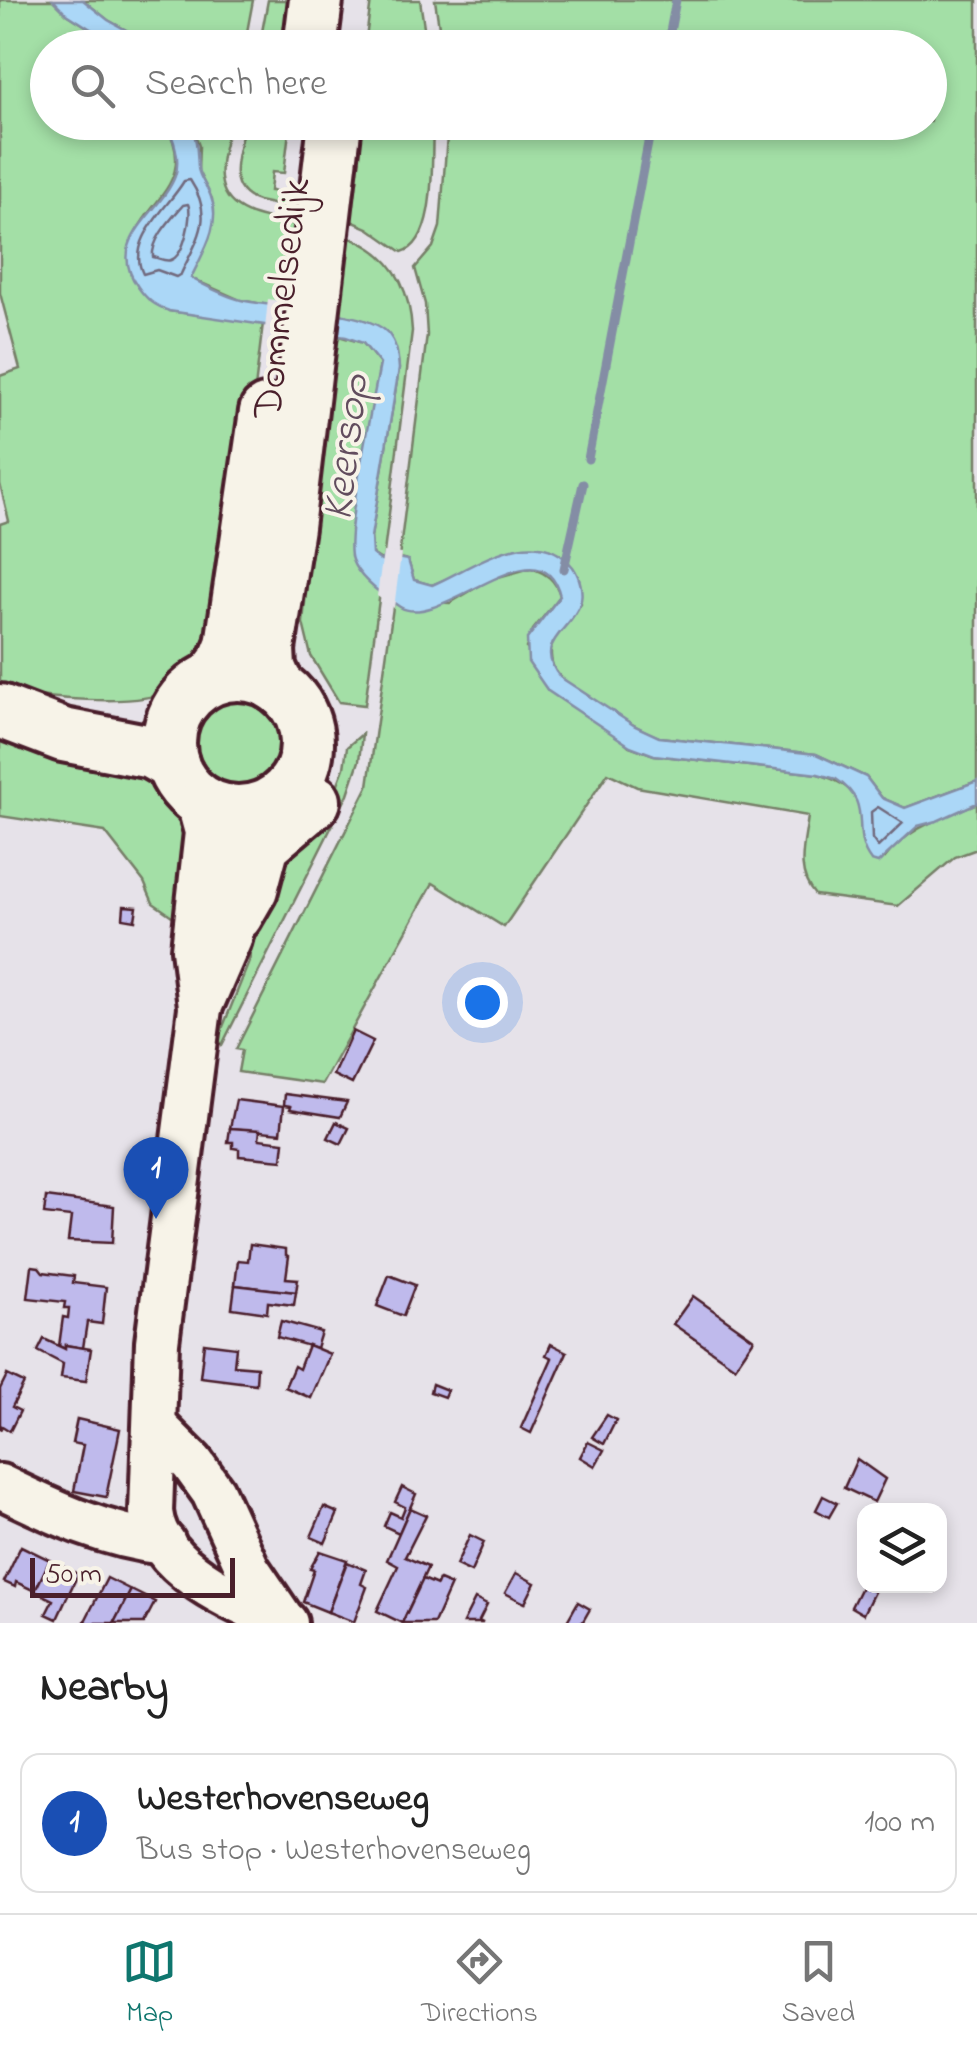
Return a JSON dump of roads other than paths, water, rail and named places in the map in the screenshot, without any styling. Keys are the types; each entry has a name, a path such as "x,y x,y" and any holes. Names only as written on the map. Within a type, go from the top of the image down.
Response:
{"main road":[{"path":"312,30 316,0"},
{"path":"344,30 348,0"},
{"name":"Dommelsedijk","path":"304,140 311,176"},
{"name":"Dommelsedijk","path":"279,496 311,176 326,140"},
{"path":"236,916 251,888 270,819 299,776 307,754 307,732 300,710 277,686 269,668 279,496"},
{"path":"184,782 169,734 196,692 226,662 279,496"},
{"path":"3,712 62,735 151,752 184,782 230,812 270,819 300,816 321,791 332,760 334,739 324,700 292,651 296,566 279,496"},
{"path":"3,712 66,708 148,714 246,674 277,686"}],"street":[{"path":"156,1540 157,1342 200,1008 193,949 206,832 184,782"},
{"path":"200,1008 236,916"},
{"path":"155,1426 192,1463 213,1492 248,1569 285,1622"},
{"path":"0,1486 71,1520 156,1540 211,1561 232,1536"},
{"path":"156,1540 162,1495 173,1488 213,1492"},
{"path":"156,1540 228,1599 285,1622"}],"water":[{"path":"53,0 83,0 126,30 92,30"},
{"path":"173,140 196,140 199,172 214,207 209,239 191,278 241,300 359,318 376,324 393,340 399,369 371,537 372,554 381,561 384,556 408,560 414,580 432,585 484,559 522,547 541,547 558,553 573,567 582,595 575,613 552,646 552,665 560,677 635,726 659,737 816,754 866,777 882,798 905,808 977,781 977,803 918,826 878,863 871,861 861,839 859,808 848,789 836,779 654,755 630,746 548,691 528,662 527,639 560,596 550,575 533,568 512,572 418,611 400,607 372,586 355,567 350,546 355,496 380,364 363,343 346,337 169,311 145,295 129,270 127,255 138,228 175,176"}],"waterway":[{"path":"670,30 676,0"},
{"path":"588,459 649,140"},
{"path":"564,569 583,484"}],"place":[{"name":"Westerhovenseweg","path":"156,1219"}],"water label":[{"name":"Keersop","path":"343,447"}]}
